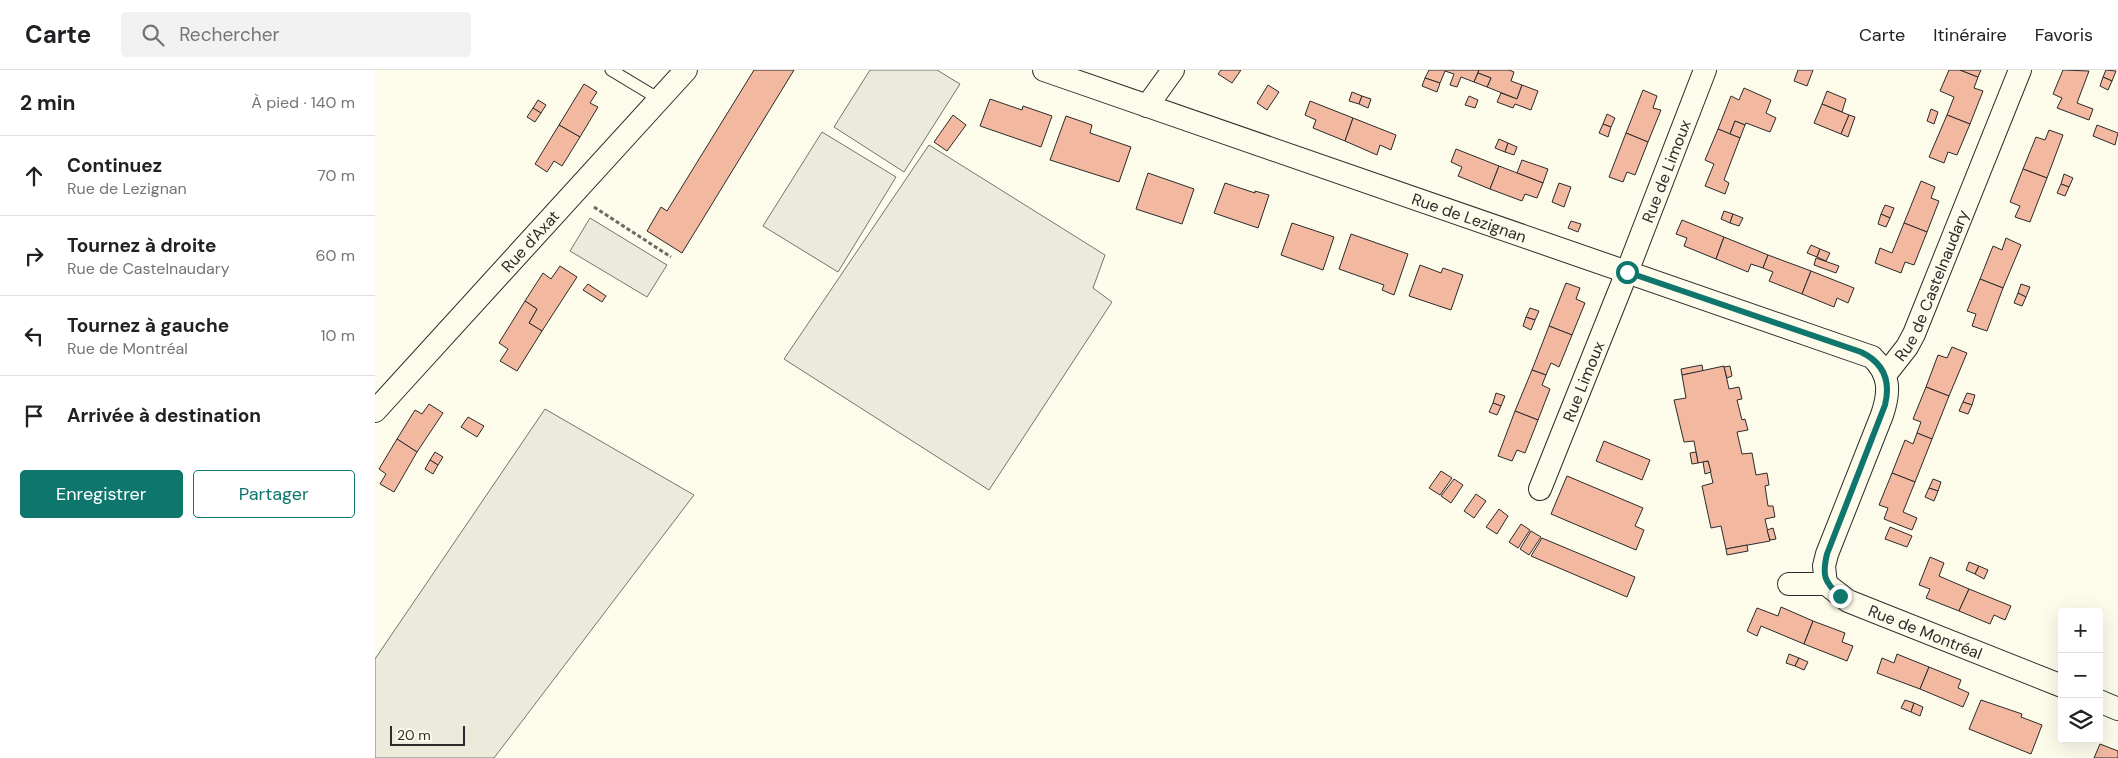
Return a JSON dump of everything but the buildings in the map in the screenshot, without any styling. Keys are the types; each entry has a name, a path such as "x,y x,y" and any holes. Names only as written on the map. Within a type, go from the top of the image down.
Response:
{"street":[{"name":"Rue d'Axat","path":"375,411 685,70"},
{"name":"Rue de Lezignan","path":"1044,70 1861,352 1872,357 1880,364 1885,375"},
{"path":"1147,106 1173,70"},
{"name":"Rue de Limoux","path":"1627,272 1705,70"},
{"name":"Rue de Castelnaudary","path":"1827,584 1824,566 1827,554 1885,405 1888,384 1885,375 1904,352 1914,334 2020,70"},
{"name":"Rue Limoux","path":"1540,489 1627,272"},
{"path":"1789,584 1827,584"},
{"name":"Rue de Montréal","path":"1827,584 1848,601 2058,684"},
{"path":"2103,703 2118,709"}],"lane":[{"path":"611,70 659,99"}],"path":[{"path":"573,193 671,257"}],"shaded area":[{"path":"870,70 937,70 960,84 904,172 834,127"},
{"path":"822,132 896,177 838,272 763,226"},
{"path":"929,145 1105,255 1093,288 1112,302 989,490 784,359"},
{"path":"590,218 667,265 647,297 570,251"},
{"path":"545,409 694,495 494,758 375,758 375,659"}],"route":[{"path":"1627,272 1861,352 1872,357 1880,364 1888,384 1888,395 1824,566 1827,584 1840,596"}]}
